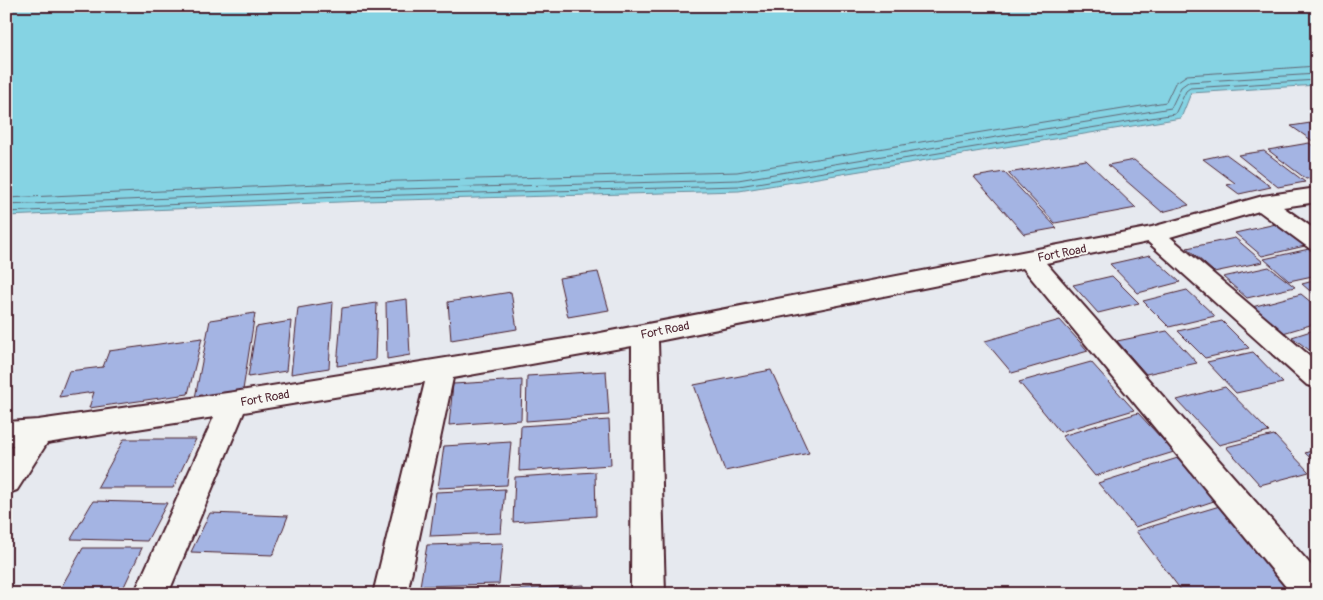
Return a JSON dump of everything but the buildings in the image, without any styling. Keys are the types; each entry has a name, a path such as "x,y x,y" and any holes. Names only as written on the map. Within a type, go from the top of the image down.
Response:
{"street":[{"name":"Fort Road","path":"6,434 38,432 234,403 645,334 1153,234 1263,203 1317,195"},
{"path":"1263,203 1317,243"},
{"path":"1153,234 1317,378"},
{"path":"1029,259 1314,594"},
{"path":"645,334 648,594"},
{"path":"390,594 442,368"},
{"path":"151,594 234,403"},
{"path":"6,481 38,432"}],"water":[{"path":"6,6 1317,6 1317,85 1191,93 1181,118 739,191 364,201 6,216"}]}
